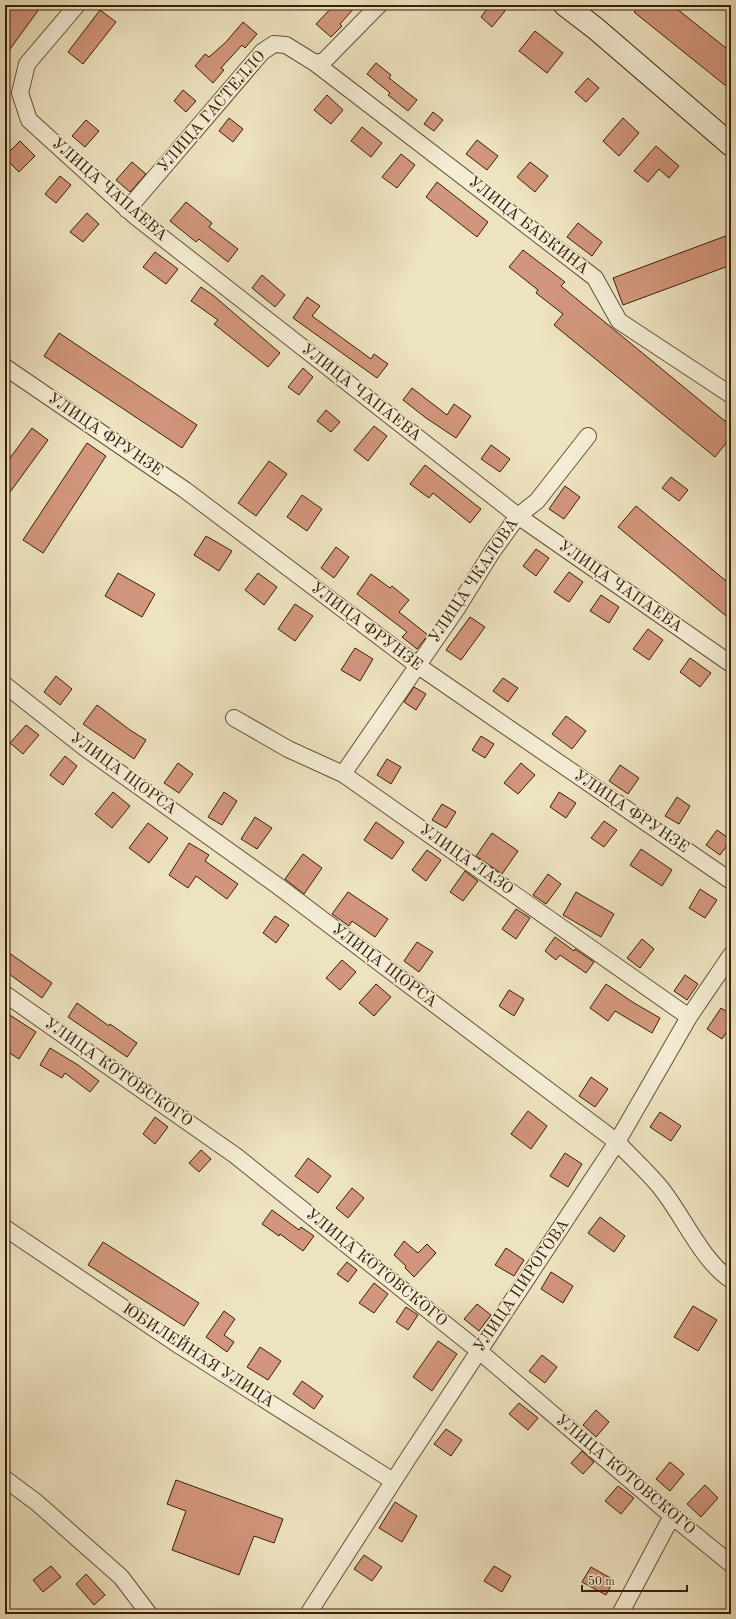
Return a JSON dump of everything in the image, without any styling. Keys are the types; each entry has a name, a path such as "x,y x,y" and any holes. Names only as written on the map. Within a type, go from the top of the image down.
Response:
{"street":[{"name":"УЛИЦА ЧАПАЕВА","path":"76,5 27,64 20,93 29,120 128,210 518,516 731,664"},
{"path":"315,62 324,61 379,5"},
{"path":"565,5 595,28 731,145"},
{"name":"УЛИЦА ГАСТЕЛЛО","path":"128,210 262,52 274,44 286,45 315,62"},
{"name":"УЛИЦА БАБКИНА","path":"315,62 595,278 619,321 731,395"},
{"name":"УЛИЦА ФРУНЗЕ","path":"5,367 185,490 417,665 731,881"},
{"name":"УЛИЦА ЧКАЛОВА","path":"343,774 456,610 492,552 518,516 537,501 588,436"},
{"name":"УЛИЦА ЩОРСА","path":"5,685 85,748 278,886 617,1142 660,1187 698,1244 722,1274 731,1280"},
{"name":"УЛИЦА ЛАЗО","path":"234,718 288,749 343,774 689,1016"},
{"name":"УЛИЦА ПИРОГОВА","path":"308,1614 393,1481 617,1142 689,1016 731,955"},
{"name":"УЛИЦА КОТОВСКОГО","path":"5,994 236,1156 479,1351 672,1516 731,1564"},
{"name":"ЮБИЛЕЙНАЯ УЛИЦА","path":"5,1228 180,1346 393,1481"},
{"path":"5,1479 36,1502 121,1577 149,1614"},
{"path":"620,1614 672,1516"}],"building":[{"path":"8,5 42,5 5,56 5,9"},
{"path":"334,5 357,5 340,24 342,26 331,37 316,24"},
{"path":"490,5 498,5 505,11 492,27 481,17"},
{"path":"640,5 672,5 731,52 731,90 634,12"},
{"path":"100,10 116,22 83,64 68,52"},
{"path":"243,22 257,34 245,48 242,45 221,68 224,70 213,83 195,66 205,54 209,57 226,42"},
{"path":"535,31 563,53 547,73 519,51"},
{"path":"376,63 391,75 389,78 417,100 408,111 388,95 390,93 367,74"},
{"path":"588,78 599,88 586,102 575,92"},
{"path":"183,90 196,101 186,112 174,101"},
{"path":"327,95 343,110 331,124 314,110"},
{"path":"433,112 443,120 434,131 424,124"},
{"path":"229,118 243,129 233,142 219,131"},
{"path":"623,118 639,133 619,156 603,141"},
{"path":"86,120 99,131 85,147 72,136"},
{"path":"362,127 382,143 371,157 351,141"},
{"path":"477,140 498,156 487,170 466,154"},
{"path":"20,141 35,156 19,172 5,158 5,156"},
{"path":"656,146 679,166 669,178 659,169 648,182 634,171"},
{"path":"401,154 415,165 397,188 382,177"},
{"path":"132,162 146,174 130,192 116,180"},
{"path":"530,162 548,176 535,192 517,177"},
{"path":"60,176 71,185 56,203 45,194"},
{"path":"437,182 488,222 477,237 426,197"},
{"path":"186,202 212,223 209,227 238,249 228,262 199,239 196,242 170,221"},
{"path":"87,213 99,224 83,242 70,232"},
{"path":"578,223 602,242 592,256 567,237"},
{"path":"731,234 731,265 623,305 613,278"},
{"path":"523,250 565,282 561,286 731,426 731,437 715,457 554,325 563,314 536,293 538,290 509,267"},
{"path":"155,252 178,269 166,284 143,267"},
{"path":"262,275 285,295 275,307 252,288"},
{"path":"201,287 214,296 280,353 268,367 214,324 218,320 191,301"},
{"path":"307,297 320,306 312,316 371,359 374,354 388,364 377,378 293,318"},
{"path":"59,333 197,425 182,448 44,356"},
{"path":"303,368 313,377 299,395 288,387"},
{"path":"412,388 447,415 454,404 471,416 456,438 426,418 403,400"},
{"path":"326,410 340,422 331,432 317,421"},
{"path":"374,426 387,436 368,461 354,450"},
{"path":"32,428 48,440 5,499 5,465"},
{"path":"87,443 106,456 43,553 23,540"},
{"path":"491,445 510,459 500,472 481,459"},
{"path":"269,461 287,474 256,516 238,503"},
{"path":"425,465 481,509 470,523 433,493 429,498 410,484"},
{"path":"671,477 688,490 679,501 662,488"},
{"path":"565,486 580,497 564,519 549,509"},
{"path":"302,495 322,509 307,531 287,517"},
{"path":"636,506 731,585 731,620 618,527"},
{"path":"206,536 232,551 219,571 194,555"},
{"path":"336,547 349,557 334,578 321,568"},
{"path":"536,549 549,558 536,576 523,566"},
{"path":"569,572 583,582 569,602 554,592"},
{"path":"118,573 155,594 142,617 105,596"},
{"path":"258,573 277,587 264,605 245,590"},
{"path":"371,574 390,588 392,586 409,600 399,612 428,635 417,649 402,637 407,632 357,594"},
{"path":"601,595 619,607 609,623 590,611"},
{"path":"295,604 313,616 295,641 278,629"},
{"path":"470,617 485,627 461,660 446,650"},
{"path":"648,629 663,640 649,660 633,649"},
{"path":"355,648 373,659 360,681 341,670"},
{"path":"690,658 711,673 700,687 680,672"},
{"path":"56,676 72,689 60,705 44,692"},
{"path":"503,678 518,688 508,702 493,691"},
{"path":"414,687 426,694 416,710 404,702"},
{"path":"97,705 146,740 134,759 83,724"},
{"path":"566,716 586,731 572,749 552,734"},
{"path":"26,725 39,735 23,754 10,743"},
{"path":"481,736 494,744 485,758 472,750"},
{"path":"65,756 77,766 63,785 50,775"},
{"path":"387,759 401,767 391,784 377,775"},
{"path":"178,763 193,774 179,793 164,783"},
{"path":"521,763 535,775 518,794 504,783"},
{"path":"620,765 639,778 628,794 609,781"},
{"path":"113,792 130,806 112,828 95,814"},
{"path":"224,792 237,801 222,825 208,817"},
{"path":"559,792 576,803 566,818 550,807"},
{"path":"677,797 690,806 679,824 665,816"},
{"path":"442,804 456,812 446,828 432,820"},
{"path":"255,817 272,828 257,849 241,839"},
{"path":"604,821 617,830 604,847 591,838"},
{"path":"376,822 404,842 392,859 364,840"},
{"path":"148,823 168,838 149,863 129,848"},
{"path":"717,830 731,840 720,855 706,845"},
{"path":"492,833 518,851 502,874 476,856"},
{"path":"189,843 209,855 205,861 238,884 227,899 196,876 188,888 169,875"},
{"path":"641,849 672,870 662,886 630,865"},
{"path":"427,850 441,860 426,881 412,870"},
{"path":"303,854 322,868 304,894 285,879"},
{"path":"465,871 478,881 463,901 450,892"},
{"path":"548,874 561,884 546,904 533,895"},
{"path":"700,889 717,900 705,918 689,908"},
{"path":"348,892 388,919 375,937 352,921 349,926 332,914"},
{"path":"576,892 614,914 601,937 563,915"},
{"path":"516,909 530,918 516,939 502,929"},
{"path":"275,916 289,925 276,943 263,933"},
{"path":"555,937 574,951 575,949 594,962 586,973 560,955 556,960 545,951"},
{"path":"642,939 654,949 640,968 627,958"},
{"path":"417,942 433,952 419,972 404,961"},
{"path":"5,950 52,983 42,998 5,971"},
{"path":"342,960 356,972 340,990 326,978"},
{"path":"685,975 698,984 687,1000 674,991"},
{"path":"376,984 391,997 374,1016 359,1003"},
{"path":"606,984 660,1018 652,1033 615,1011 608,1021 590,1008"},
{"path":"509,990 524,999 514,1016 499,1006"},
{"path":"77,1003 109,1026 110,1024 137,1043 127,1057 68,1017"},
{"path":"721,1008 731,1014 731,1025 722,1039 707,1029"},
{"path":"5,1012 36,1032 19,1059 5,1050"},
{"path":"50,1048 78,1065 99,1081 90,1092 65,1073 62,1078 40,1065"},
{"path":"591,1077 608,1089 595,1107 579,1096"},
{"path":"528,1111 547,1126 531,1149 511,1134"},
{"path":"660,1112 681,1126 671,1141 650,1127"},
{"path":"155,1117 168,1127 155,1144 143,1134"},
{"path":"201,1150 211,1159 199,1172 189,1163"},
{"path":"565,1153 582,1164 568,1187 550,1176"},
{"path":"308,1158 331,1176 318,1193 295,1176"},
{"path":"352,1188 364,1198 348,1218 336,1208"},
{"path":"272,1210 299,1230 301,1227 314,1236 303,1251 280,1234 279,1236 262,1224"},
{"path":"600,1217 625,1236 614,1252 588,1233"},
{"path":"404,1241 418,1253 427,1244 436,1253 414,1277 405,1268 406,1266 394,1255"},
{"path":"103,1242 199,1303 184,1326 88,1265"},
{"path":"506,1248 524,1260 514,1276 495,1265"},
{"path":"347,1262 357,1270 348,1282 337,1274"},
{"path":"551,1272 573,1286 563,1303 541,1289"},
{"path":"374,1283 388,1294 374,1313 359,1303"},
{"path":"477,1304 491,1315 479,1331 464,1319"},
{"path":"693,1306 717,1320 698,1351 674,1337"},
{"path":"406,1307 418,1315 408,1330 396,1322"},
{"path":"224,1311 235,1319 224,1335 234,1342 227,1352 206,1337"},
{"path":"438,1341 457,1354 432,1391 413,1377"},
{"path":"260,1347 281,1361 268,1380 247,1367"},
{"path":"542,1355 557,1367 545,1383 529,1371"},
{"path":"302,1381 323,1396 314,1409 293,1394"},
{"path":"519,1403 538,1418 528,1430 509,1414"},
{"path":"596,1410 609,1422 596,1437 583,1425"},
{"path":"446,1429 462,1440 451,1456 434,1444"},
{"path":"582,1451 594,1462 583,1474 571,1463"},
{"path":"670,1462 684,1474 670,1491 656,1479"},
{"path":"176,1480 283,1519 274,1543 254,1536 239,1575 172,1550 186,1511 167,1504"},
{"path":"705,1485 718,1498 701,1517 687,1504"},
{"path":"618,1486 634,1498 621,1514 605,1501"},
{"path":"395,1502 417,1516 402,1542 379,1528"},
{"path":"364,1555 382,1567 372,1581 354,1569"},
{"path":"51,1566 61,1577 43,1592 33,1580"},
{"path":"494,1566 511,1576 502,1592 484,1581"},
{"path":"591,1567 614,1580 606,1595 582,1582"},
{"path":"86,1574 105,1595 94,1605 76,1584"}]}
